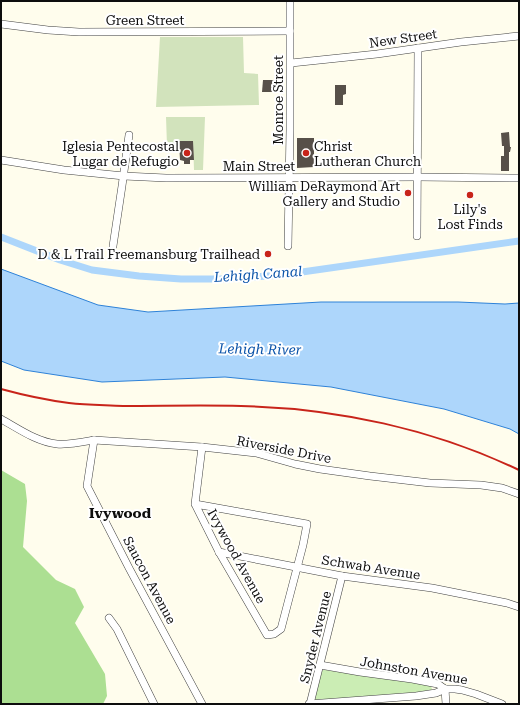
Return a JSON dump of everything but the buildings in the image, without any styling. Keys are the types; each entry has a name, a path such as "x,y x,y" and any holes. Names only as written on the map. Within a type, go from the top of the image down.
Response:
{"street":[{"name":"Monroe Street","path":"288,246 291,63 290,1"},
{"name":"Green Street","path":"1,24 79,32 290,31"},
{"name":"New Street","path":"291,63 519,36"},
{"path":"417,236 418,48"},
{"path":"113,246 129,135"},
{"name":"Main Street","path":"1,160 64,170 124,176 166,178 519,178"},
{"name":"Riverside Drive","path":"1,418 34,438 58,444 81,443 94,440 202,447 256,453 295,464 320,469 430,483 481,485 502,488 519,494"},
{"name":"Saucon Avenue","path":"94,440 88,486 129,568 202,704"},
{"name":"Ivywood Avenue","path":"202,447 195,504 219,552 267,634 274,634 281,628 297,566"},
{"path":"195,504 307,524 297,566"},
{"name":"Schwab Avenue","path":"219,552 342,576 439,590 507,603 519,607"},
{"name":"Snyder Avenue","path":"310,704 342,576"},
{"path":"109,618 154,704"},
{"name":"Johnston Avenue","path":"320,665 438,684 445,689 462,690 502,704"},
{"path":"310,704 416,696 436,693 445,689 446,704"}],"green space":[{"path":"160,37 243,37 244,73 258,74 259,105 156,107"},
{"path":"166,117 205,117 203,170 194,170 193,141 180,141 179,146 167,146"},
{"path":"1,470 25,484 27,501 23,547 56,580 75,589 84,607 75,623 105,674 107,696 103,704 1,704"},
{"path":"323,670 428,685 431,686 432,689 430,691 316,701 315,697"}],"water":[{"name":"Lehigh River","path":"1,269 98,305 148,312 321,302 519,303 519,434 510,429 444,409 331,387 225,377 102,382 24,370 1,361"}],"waterway":[{"name":"Lehigh Canal","path":"1,237 60,260 92,270 139,276 181,279 226,279 281,275 519,241"}],"railway":[{"path":"1,389 43,399 76,404 277,408 348,416 383,423 453,443 519,470"}],"place":[{"name":"Iglesia Pentecostal Lugar de Refugio","path":"187,153"},
{"name":"Christ Lutheran Church","path":"306,153"},
{"name":"William DeRaymond Art Gallery and Studio","path":"408,193"},
{"name":"Lily's Lost Finds","path":"470,195"},
{"name":"D & L Trail Freemansburg Trailhead","path":"268,254"}],"district":[{"name":"Ivywood","path":"120,513"}]}
